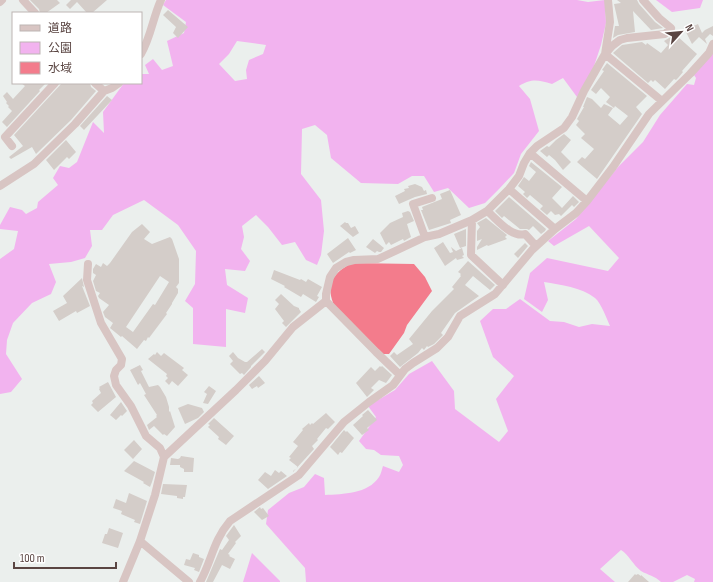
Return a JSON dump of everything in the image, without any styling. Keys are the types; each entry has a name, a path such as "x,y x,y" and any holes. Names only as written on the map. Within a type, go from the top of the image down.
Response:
{"street":[{"path":"23,0 34,12"},
{"path":"142,52 145,48 161,0"},
{"path":"605,54 610,22 608,0"},
{"path":"400,375 370,347 326,301 330,276 336,268 346,262 354,260 378,259 424,237 439,234 472,220 487,211 509,189 519,176 530,153 545,139 564,128 572,117 584,91 605,54 612,46 620,40 626,38 665,34 671,28 659,18 643,0"},
{"path":"200,582 214,545 222,530 230,521 300,475 344,422 393,385 400,375 413,363 437,348 448,337 460,316 495,294 536,246 555,228 576,213 587,201 613,167 649,114 690,74 709,52 713,44"},
{"path":"605,54 662,101"},
{"path":"12,146 5,137 53,84"},
{"path":"96,84 104,91"},
{"path":"0,186 34,164 75,124 104,91 118,84"},
{"path":"530,153 587,201"},
{"path":"509,189 555,228"},
{"path":"424,237 413,204 432,198"},
{"path":"487,211 514,234 525,234 536,246"},
{"path":"472,220 471,255 503,285"},
{"path":"88,264 87,280 101,323 122,359 121,366 116,370 114,376 116,386 131,406 146,436 160,448 164,458 156,495 140,541 122,582"},
{"path":"164,458 260,366 292,327 326,301"},
{"path":"140,541 189,582"}],"green space":[{"path":"166,0 577,0 588,2 605,0 606,23 593,69 577,97 563,78 552,84 535,80 519,86 530,99 539,131 521,154 514,173 485,203 469,208 448,188 434,192 424,176 412,176 398,184 361,183 331,158 327,135 315,125 302,129 301,174 321,200 324,231 321,255 317,265 306,260 295,242 282,245 268,227 256,215 242,226 244,237 241,249 250,261 245,271 225,269 227,285 248,298 245,313 226,309 226,347 193,344 193,308 185,301 195,284 196,251 178,225 144,200 113,215 102,230 90,230 92,246 85,258 71,262 49,264 56,282 51,294 32,303 13,323 7,340 6,354 22,379 11,392 0,394 0,259 14,249 18,231 0,229 0,225 10,207 22,210 26,214 37,208 38,202 58,185 53,178 60,166 69,168 77,162 93,122 104,133 103,112 123,84 142,84 142,74 149,74 145,65 153,59 162,70 173,66 167,41 184,33 186,22 163,5","holes":["237,41 266,45 263,54 249,60 246,70 247,79 235,81 219,64 229,54"]},
{"path":"656,0 703,0 700,8 672,12"},
{"path":"713,53 713,582 694,582 695,579 687,575 673,582 661,582 641,571 621,550 600,569 615,582 306,582 305,568 266,524 268,510 289,493 304,487 315,474 324,478 325,495 355,492 368,487 379,477 383,466 399,472 403,465 399,456 381,455 374,450 366,449 359,441 376,417 368,406 395,390 409,374 432,361 454,391 455,409 499,442 508,431 496,399 514,376 493,357 480,321 493,309 506,309 520,299 550,321 564,322 579,327 592,324 610,326 602,307 595,298 584,291 564,285 544,282 548,300 542,312 524,299 530,273 547,258 608,271 619,258 589,226 554,246 548,241 576,219 618,167 643,142 660,115 687,84 694,85 696,78 694,75"},
{"path":"252,553 280,581 280,582 243,582"}],"water":[{"path":"352,263 414,264 425,277 432,291 407,325 404,333 389,354 383,354 335,307 331,293 332,281 340,271"}],"building":[{"path":"30,0 57,0 60,3 47,12 40,12 39,9"},
{"path":"71,0 107,0 93,12 86,12 77,2 70,9 66,5"},
{"path":"617,0 637,0 655,22 663,28 651,30 633,11 635,32 618,35 613,38 615,26 619,26 614,4 621,3"},
{"path":"168,10 188,27 178,38 173,33 176,27 163,15"},
{"path":"698,24 702,33 713,26 713,36 710,34 705,39 707,44 699,37 692,44 685,30"},
{"path":"676,35 697,54 682,71 683,72 678,78 676,80 674,79 665,89 655,80 653,82 651,80 648,83 613,53 622,45 642,42 646,45 647,43 661,53 668,45 664,41"},
{"path":"607,63 647,96 636,107 642,114 597,179 577,162 582,157 585,159 594,149 581,138 585,134 576,125 579,121 577,119 584,107 587,97 592,99 601,108 604,104 613,108 608,115 620,125 628,116 615,106 614,108 606,102 610,97 601,88 596,94 591,90 604,71 602,70"},
{"path":"22,84 45,84 7,127 2,122 12,111 8,107 9,106 3,96 7,92 13,99 25,86"},
{"path":"61,84 90,84 91,87 96,91 71,120 36,154 32,147 11,159 9,157 23,146 14,135"},
{"path":"107,96 112,100 84,130 80,126"},
{"path":"564,134 571,140 561,152 571,162 563,170 549,155 547,157 540,151 547,146 549,147"},
{"path":"66,140 76,152 69,159 67,157 54,170 46,160"},
{"path":"531,162 562,187 552,198 562,208 573,196 579,202 574,207 572,205 561,216 559,214 555,215 551,211 547,215 540,209 543,206 530,195 527,198 523,194 525,192 518,186 524,177 529,181 536,172 529,166"},
{"path":"415,184 422,187 424,191 426,190 427,194 415,197 399,204 395,196 405,191 404,189 409,188 408,186"},
{"path":"450,190 461,215 450,220 451,223 429,230 421,210 423,210 422,207 442,199 440,194"},
{"path":"509,197 546,229 545,231 541,234 533,226 529,230 520,229 504,216 502,218 495,211"},
{"path":"408,211 410,212 414,221 407,224 411,237 391,245 389,242 386,245 380,233 390,223 403,217 402,213"},
{"path":"486,218 507,235 505,237 507,239 488,246 487,245 477,250 477,247 482,239 477,241 477,231 480,227 477,223"},
{"path":"345,222 348,223 351,228 355,226 359,233 353,237 340,226"},
{"path":"142,224 150,232 144,239 152,244 170,237 179,259 179,283 176,287 178,289 178,293 166,313 167,314 149,338 148,337 146,341 144,340 137,349 110,328 113,323 105,317 103,312 109,305 99,298 98,296 100,293 96,291 93,281 96,275 93,273 93,269 96,264 101,267 103,263 107,266 132,232","holes":["160,276 169,282 155,305 153,304 133,332 126,327"]},
{"path":"466,229 466,246 460,248 454,234"},
{"path":"348,238 356,250 350,253 349,252 333,263 327,254"},
{"path":"373,239 384,248 381,252 377,251 375,253 366,247"},
{"path":"443,242 450,253 453,252 451,247 456,251 462,248 464,255 462,256 464,258 457,260 456,258 445,266 434,248"},
{"path":"525,243 528,246 518,258 514,254"},
{"path":"468,261 495,285 490,290 473,276 465,285 479,296 455,313 441,333 443,335 434,344 428,347 427,346 424,350 422,348 400,367 390,356 394,352 397,355 413,344 409,339 432,311 454,289 452,287 461,276 458,272"},
{"path":"274,270 306,282 308,279 322,287 317,296 319,297 316,302 303,294 301,297 284,287 285,286 271,279"},
{"path":"82,278 84,287 82,286 90,306 77,313 76,311 59,321 53,311 67,303 63,296"},
{"path":"281,294 294,306 299,308 301,312 286,327 282,323 284,321 275,309 279,304 275,300"},
{"path":"262,349 265,352 244,375 242,373 240,374 230,364 233,361 229,356 233,352 238,358 247,362"},
{"path":"157,352 161,356 164,353 184,368 182,370 188,375 178,386 172,381 169,385 165,381 168,378 166,376 167,374 148,359"},
{"path":"140,365 143,370 141,371 149,387 158,385 166,397 169,412 170,411 175,427 167,436 164,434 163,435 154,426 149,430 147,425 157,417 157,415 144,395 146,394 140,383 138,385 130,370"},
{"path":"380,366 392,375 386,383 379,380 371,388 374,390 367,397 356,383 371,367 375,371"},
{"path":"259,376 265,383 258,388 257,386 252,389 249,385"},
{"path":"108,382 116,397 98,412 91,405 93,403 92,401 101,393 99,387"},
{"path":"209,386 216,391 208,404 203,403 207,394 204,392"},
{"path":"121,402 127,411 116,420 110,415"},
{"path":"188,404 202,408 204,412 198,418 185,424 178,408"},
{"path":"368,410 377,420 367,428 369,430 362,435 353,425"},
{"path":"326,413 335,422 328,429 326,428 312,446 314,449 298,467 289,460 291,458 289,457 298,446 293,442 303,430 302,429 309,423 310,425 312,423 313,424"},
{"path":"214,418 234,436 226,445 218,439 219,437 208,427 210,425 208,424"},
{"path":"344,430 354,438 342,453 340,452 338,455 330,447"},
{"path":"134,440 142,449 133,459 124,450"},
{"path":"181,456 194,458 193,472 184,472 184,469 180,467 180,465 170,465 171,458 178,459"},
{"path":"134,461 155,472 150,487 124,471"},
{"path":"275,470 279,473 281,471 287,476 268,489 258,480 265,472 271,476"},
{"path":"163,484 187,485 185,497 183,497 183,499 177,498 177,496 161,494"},
{"path":"129,493 147,501 140,524 134,522 135,520 121,514 122,511 113,508 116,499 126,503"},
{"path":"260,507 261,509 263,508 269,516 262,520 254,512"},
{"path":"234,525 241,536 235,542 236,543 228,554 235,559 230,569 222,565 213,582 206,582 220,549 222,550 229,540 226,536"},
{"path":"109,528 123,533 118,548 102,543"},
{"path":"193,553 204,559 199,572 194,570 195,568 184,565 186,559 190,560"},
{"path":"635,574 641,575 649,582 628,582"}]}
